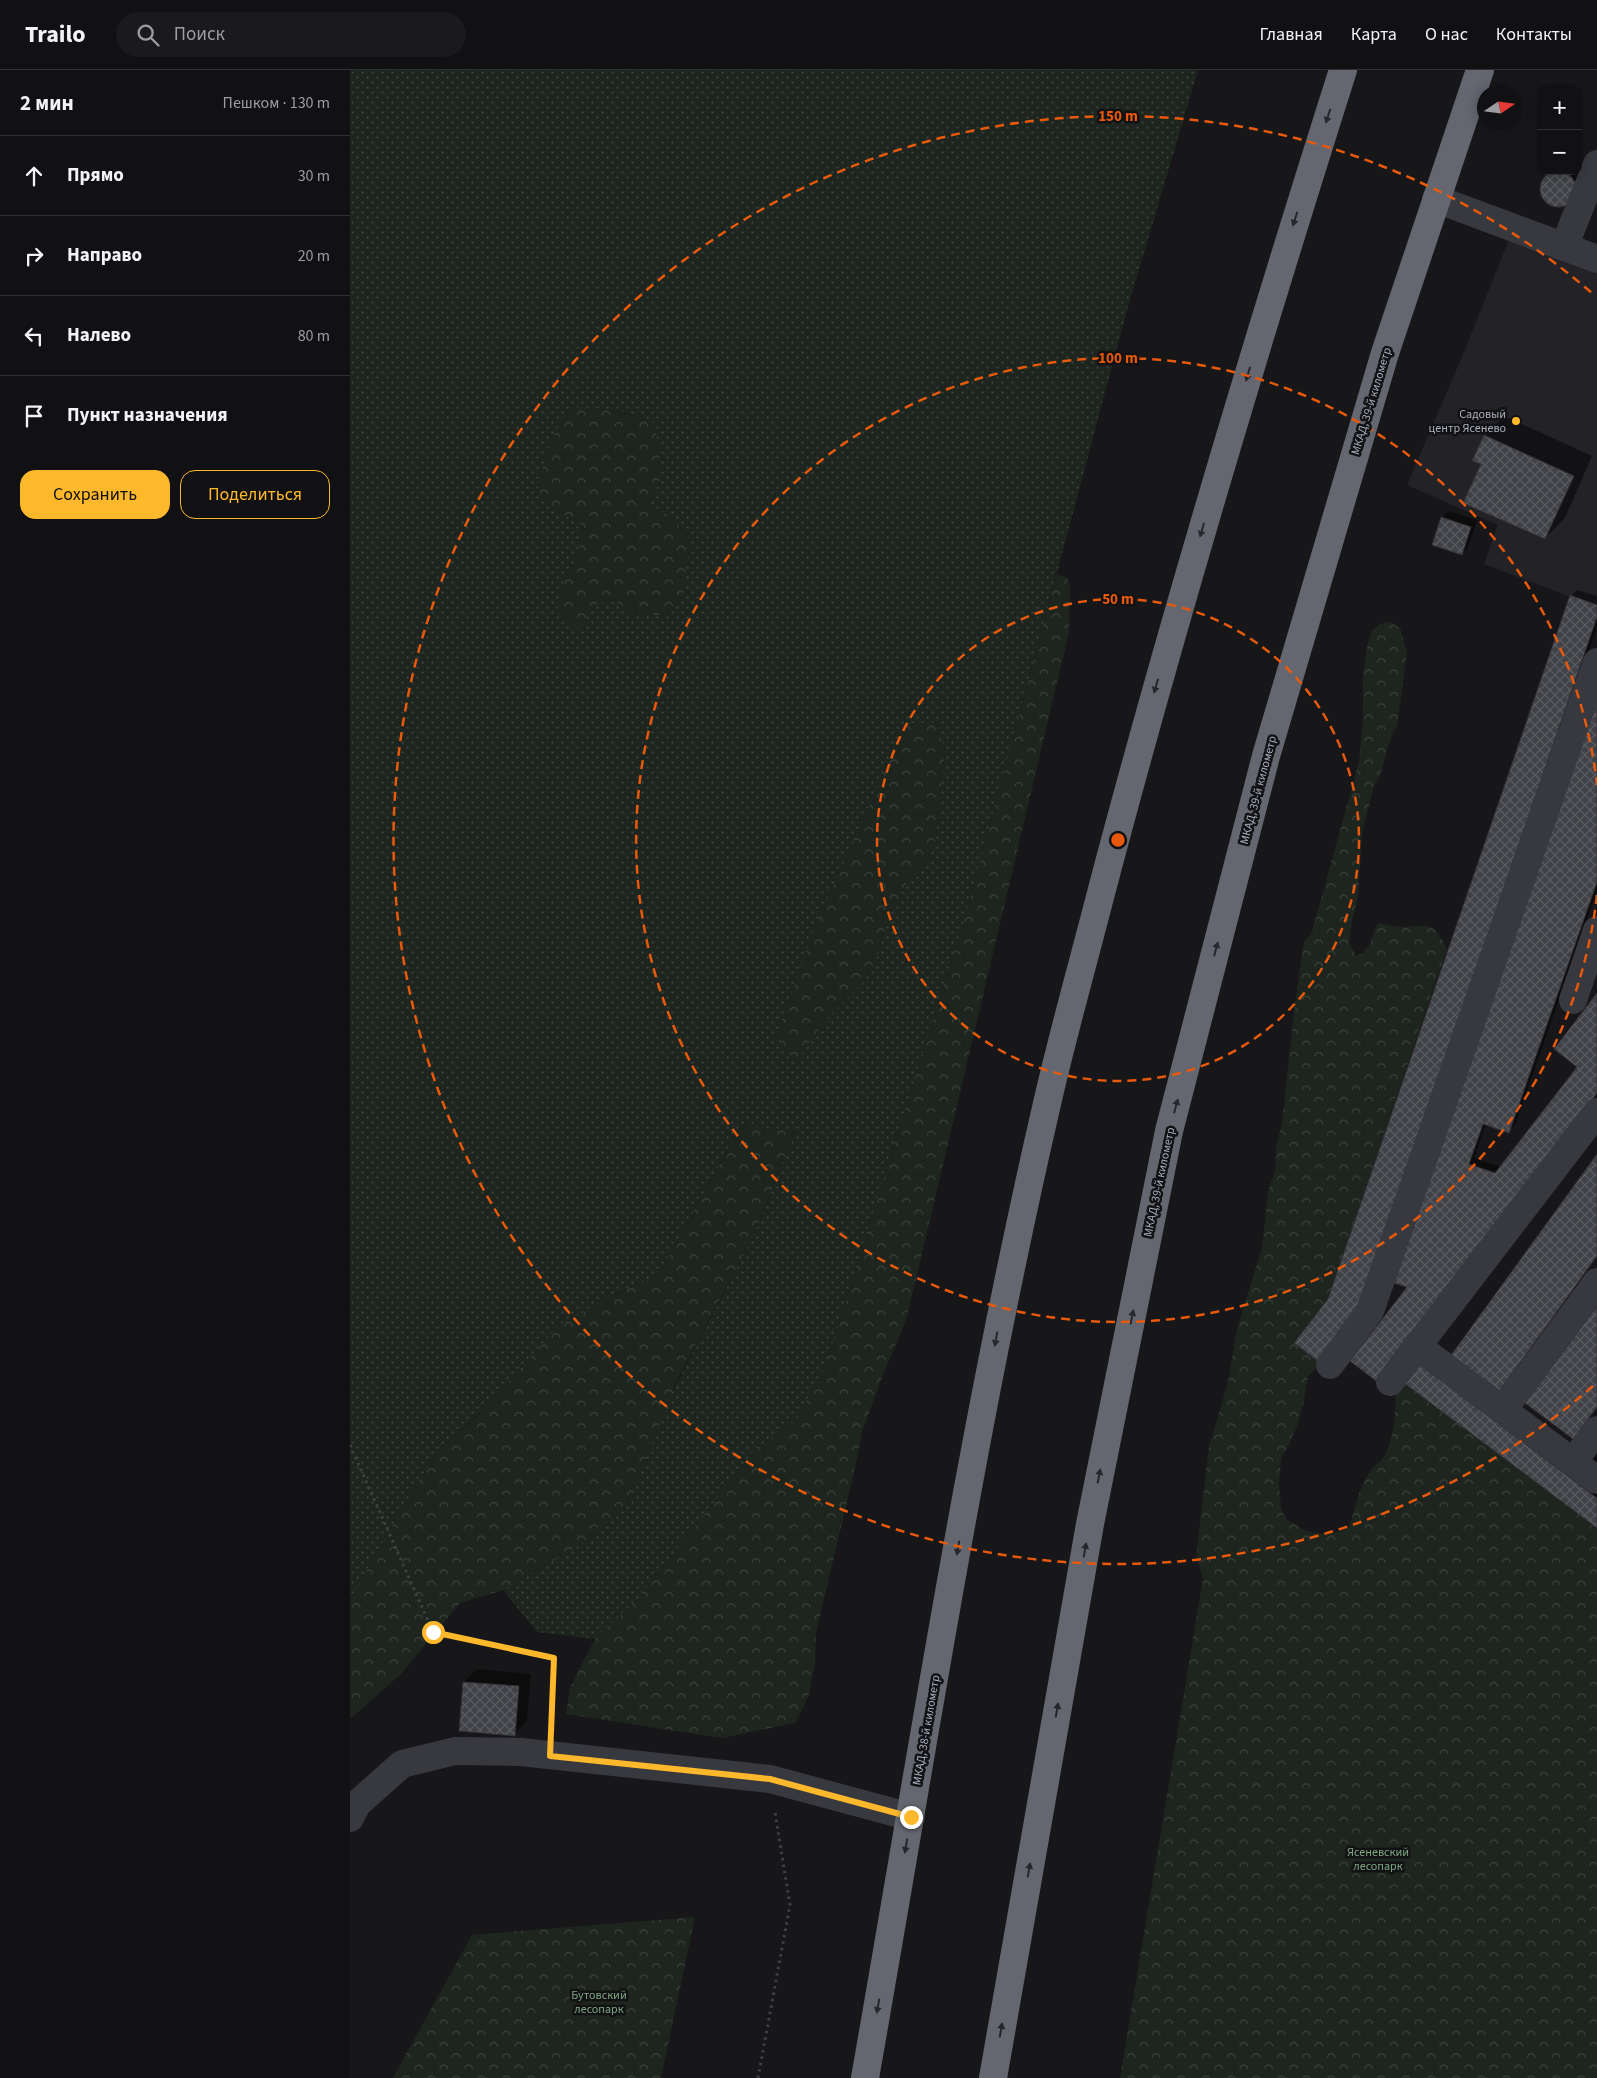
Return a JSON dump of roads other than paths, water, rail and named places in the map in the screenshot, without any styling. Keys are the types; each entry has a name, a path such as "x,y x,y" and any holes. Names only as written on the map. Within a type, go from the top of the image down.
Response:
{"highway":[{"name":"МКАД, 38-й километр","path":"865,2078 966,1500 1005,1291 1047,1102 1143,732 1265,316 1342,70"},
{"name":"МКАД, 39-й километр","path":"993,2078 1090,1524 1169,1131 1266,756 1385,353 1480,70"}],"street":[{"path":"1564,247 1597,164"},
{"path":"1436,199 1597,259"},
{"path":"1330,1365 1370,1312 1597,662"},
{"path":"1573,1000 1597,930"},
{"path":"1390,1382 1597,1112"},
{"path":"1503,1410 1597,1282"},
{"path":"1417,1346 1597,1480"},
{"path":"1573,1462 1597,1430"},
{"path":"350,1818 357,1804 402,1764 455,1751 521,1752 770,1779 911,1817"}],"place":[{"name":"Садовый центр Ясенево","path":"1516,421"}],"park label":[{"name":"Ясеневский лесопарк","path":"1378,1859"},
{"name":"Бутовский лесопарк","path":"599,2002"}]}
